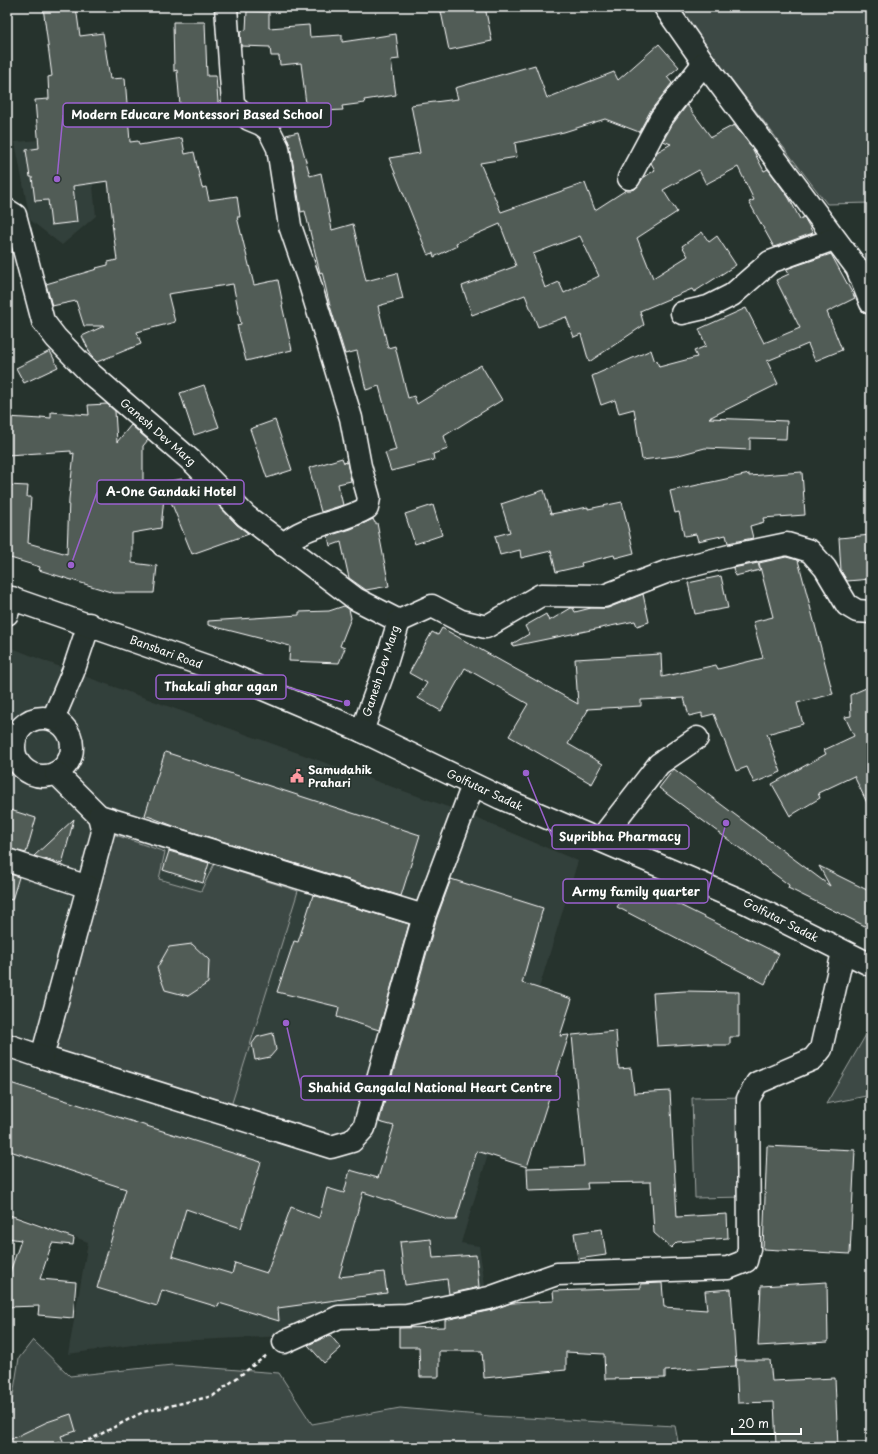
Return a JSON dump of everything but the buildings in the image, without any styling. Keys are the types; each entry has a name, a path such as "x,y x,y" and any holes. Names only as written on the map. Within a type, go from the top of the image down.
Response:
{"street":[{"path":"226,7 233,104 249,119 270,130 278,148 290,226 338,372 351,418 360,466 369,498 367,508 355,515 333,520 293,536 283,545"},
{"path":"665,7 704,63 809,202 856,268 871,303"},
{"path":"629,178 660,118 704,63"},
{"name":"Ganesh Dev Marg","path":"7,210 15,215 43,322 56,338 91,374 195,464 246,516 356,599 399,621 384,670 362,731"},
{"path":"682,313 708,307 732,295 770,262 834,239"},
{"path":"399,621 432,606 461,621 486,627 541,595 604,596 666,572 729,556 787,544 810,551 825,568 846,605 857,610 871,612"},
{"name":"Bansbari Road","path":"9,603 35,606 226,673 362,731"},
{"path":"53,719 73,672 89,624"},
{"path":"38,718 53,719 63,726 71,741 69,760 56,773 38,776 22,767 14,750 17,733 30,721 38,718"},
{"name":"Golfutar Sadak","path":"362,731 473,785 747,903 871,965"},
{"path":"600,840 660,764 697,738"},
{"path":"56,773 100,816 424,916"},
{"path":"7,1046 331,1147 352,1141 364,1128 424,916 473,785"},
{"path":"42,1057 102,832 100,816"},
{"path":"7,860 88,887"},
{"path":"284,1342 339,1317 406,1315 489,1298 558,1274 728,1268 746,1261 749,1249 748,1099 757,1083 812,1059 821,1049 843,952"}],"path":[{"path":"76,1447 143,1412 213,1396 284,1342"}],"shaded area":[{"path":"676,7 871,8 871,203 827,204"},
{"path":"88,136 96,216 62,245 30,220 15,142"},
{"path":"7,646 73,672 462,812 578,861 461,1243 479,1246 486,1292 285,1336 154,1342 68,1354 88,1242 7,1212"},
{"path":"104,831 165,852 159,879 201,891 214,864 298,891 231,1106 52,1050"},
{"path":"871,1026 871,1095 826,1104"},
{"path":"744,1097 746,1197 695,1198 692,1098"},
{"path":"33,1340 70,1376 172,1365 279,1373 312,1424 400,1408 490,1416 675,1426 679,1447 211,1447 196,1444 163,1447 7,1447 7,1434 19,1358"}],"place":[{"name":"Modern Educare Montessori Based School","path":"57,179"},
{"name":"A-One Gandaki Hotel","path":"71,565"},
{"name":"Thakali ghar agan","path":"347,703"},
{"name":"Supribha Pharmacy","path":"526,773"},
{"name":"Samudahik Prahari","path":"297,776"},
{"name":"Army family quarter","path":"726,823"},
{"name":"Shahid Gangalal National Heart Centre","path":"286,1023"}]}
